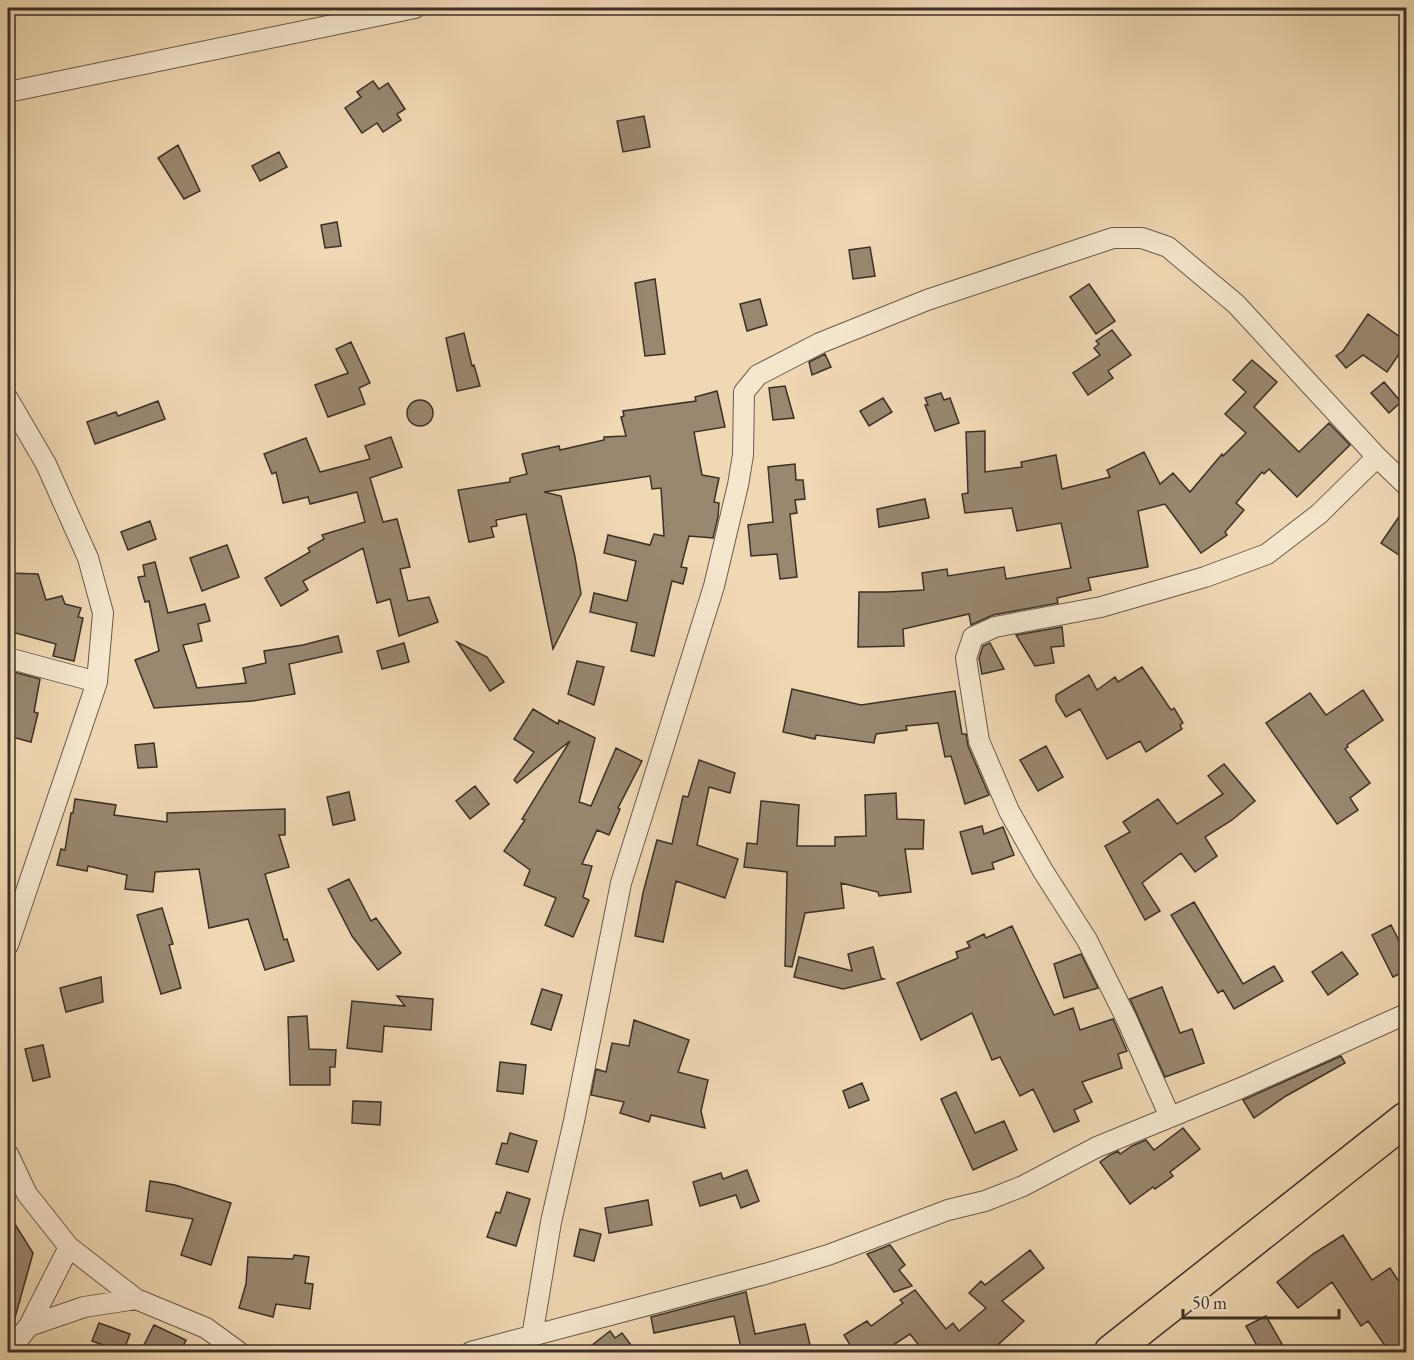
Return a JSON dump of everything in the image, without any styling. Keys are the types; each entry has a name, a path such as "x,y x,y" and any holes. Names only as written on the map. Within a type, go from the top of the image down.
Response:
{"highway":[{"path":"1111,1353 1407,1119"}],"street":[{"path":"8,92 415,8"},
{"path":"532,1337 551,1222 574,1121 621,883 714,586 743,455 744,392 758,375 820,343 927,300 1113,238 1142,238 1168,247 1236,304 1377,457 1407,485"},
{"path":"8,399 46,464 88,558 102,613 97,682 8,945"},
{"path":"1170,1117 1127,1020 1087,940 1043,871 1010,810 979,741 966,658 973,637 995,627 1101,607 1205,577 1267,554 1319,514 1377,457"},
{"path":"8,658 97,682"},
{"path":"471,1353 828,1255 938,1214 985,1201 1023,1186 1097,1147 1241,1088 1407,1014"},
{"path":"8,1154 27,1194 69,1246 136,1299 206,1328 239,1353"},
{"path":"8,1352 29,1326 69,1246"},
{"path":"29,1326 84,1308 136,1299"}],"building":[{"path":"373,81 379,89 388,83 405,109 397,114 401,120 383,132 377,123 362,133 345,108 361,97 357,92"},
{"path":"644,116 650,147 623,152 617,121"},
{"path":"178,145 200,191 184,199 158,158"},
{"path":"279,152 287,167 260,181 252,166"},
{"path":"337,222 341,246 325,248 321,225"},
{"path":"870,247 875,276 853,279 849,250"},
{"path":"655,279 665,354 645,356 635,283"},
{"path":"1089,284 1115,321 1096,334 1070,297"},
{"path":"760,299 767,325 747,331 740,304"},
{"path":"1368,314 1407,342 1387,372 1363,355 1346,368 1336,356 1343,351"},
{"path":"1112,330 1131,355 1108,371 1113,378 1088,395 1073,373 1100,355 1094,348 1099,344 1096,341"},
{"path":"464,333 472,366 474,365 480,386 457,391 446,338"},
{"path":"351,342 370,383 359,388 365,404 328,417 315,385 348,373 336,349"},
{"path":"825,354 831,367 812,375 809,362"},
{"path":"1252,360 1277,382 1254,407 1299,452 1329,423 1350,445 1297,497 1269,469 1264,474 1262,472 1236,503 1244,510 1225,532 1227,535 1201,553 1165,504 1138,511 1148,567 1088,578 1091,590 1057,598 1058,603 993,615 971,625 969,614 903,629 904,646 858,647 859,592 924,590 922,573 947,569 948,576 1004,567 1006,579 1071,568 1061,523 1017,531 1012,508 965,513 962,494 968,493 966,432 985,431 985,472 1022,467 1021,462 1056,455 1062,489 1110,477 1107,470 1144,452 1160,484 1173,473 1190,492 1222,454 1223,456 1246,433 1225,414 1246,392 1233,380"},
{"path":"1384,382 1401,402 1389,413 1371,393"},
{"path":"785,386 794,418 773,420 769,388"},
{"path":"717,391 725,427 694,432 702,475 719,478 714,502 719,503 718,517 713,538 689,536 681,567 687,568 683,584 672,581 654,656 631,651 637,623 590,612 594,593 627,601 636,561 604,553 608,535 650,545 654,534 664,536 661,488 652,489 650,476 544,492 561,496 581,594 553,649 526,514 496,520 497,526 491,527 494,537 469,542 458,490 510,482 510,478 527,474 522,454 559,446 560,450 604,440 604,437 626,436 621,417 624,416 623,411 696,401 695,397"},
{"path":"941,393 944,400 950,398 959,423 935,431 925,405 928,405 925,398"},
{"path":"883,398 892,412 869,426 860,411"},
{"path":"420,400 429,404 433,413 429,422 420,426 411,422 407,413 411,404"},
{"path":"158,401 165,419 95,444 87,422 116,412 118,416"},
{"path":"391,437 402,467 370,478 383,522 397,519 410,567 400,569 408,601 429,597 438,622 399,636 390,599 377,603 363,548 303,581 308,590 281,606 265,578 310,552 308,548 324,539 322,535 365,522 357,492 310,504 308,497 283,503 276,472 272,474 264,454 306,438 320,472 370,459 365,446"},
{"path":"795,464 796,480 803,480 805,499 795,500 797,513 790,514 797,577 780,579 777,554 751,556 748,525 773,522 768,467"},
{"path":"925,499 929,518 879,527 877,509"},
{"path":"1407,505 1407,543 1399,555 1381,543"},
{"path":"150,521 156,539 128,550 121,532"},
{"path":"227,545 239,577 202,591 190,558"},
{"path":"155,562 168,613 205,604 210,621 198,624 202,641 183,645 197,688 246,683 243,668 266,663 264,651 303,645 338,636 342,652 289,664 295,694 253,701 154,708 135,660 159,651 149,601 145,602 138,577 145,576 143,565"},
{"path":"8,573 38,574 46,600 62,596 65,604 81,608 78,617 83,618 74,661 53,656 56,644 8,631"},
{"path":"1062,627 1064,646 1051,647 1054,663 1035,666 1016,635"},
{"path":"457,642 487,657 504,682 490,691"},
{"path":"404,643 409,662 382,669 377,651"},
{"path":"990,643 1004,669 982,674 979,658 983,646"},
{"path":"577,661 604,667 594,705 568,694"},
{"path":"1142,667 1171,710 1174,708 1183,723 1180,725 1182,729 1146,752 1140,741 1107,759 1080,709 1066,717 1056,701 1056,695 1089,675 1097,690 1115,677 1118,682"},
{"path":"14,672 40,679 34,712 38,713 31,742 8,736 8,706"},
{"path":"792,689 861,705 955,691 962,734 966,734 968,746 989,795 965,804 951,756 945,757 938,723 906,726 907,730 876,734 874,743 816,735 815,739 783,732"},
{"path":"1363,690 1383,720 1347,745 1345,749 1370,783 1350,798 1358,810 1337,824 1266,723 1310,693 1326,715"},
{"path":"533,709 558,724 559,720 595,738 579,802 591,806 616,748 642,761 618,808 620,809 609,835 597,830 582,864 592,866 583,897 589,900 573,937 545,925 556,898 524,885 530,870 504,851 525,820 522,819 570,741 517,783 514,780 534,752 514,739"},
{"path":"154,743 157,767 138,768 135,745"},
{"path":"1046,746 1063,777 1038,791 1020,760"},
{"path":"699,760 735,773 730,793 709,787 697,845 738,859 725,898 676,881 663,942 635,936 643,893 657,840 672,844 683,796 688,797"},
{"path":"1224,764 1255,801 1232,820 1205,837 1217,856 1195,872 1181,853 1142,883 1160,911 1145,920 1105,846 1130,832 1123,822 1158,799 1177,824 1223,794 1208,776"},
{"path":"475,786 489,804 470,819 456,801"},
{"path":"349,792 355,820 333,825 327,797"},
{"path":"896,793 897,819 924,820 923,849 905,849 911,892 879,896 878,892 841,883 844,908 805,913 792,967 785,966 787,872 744,867 747,843 757,844 761,801 799,805 797,846 835,846 835,837 866,836 865,795"},
{"path":"75,799 116,805 114,815 167,822 167,813 285,809 285,835 279,835 289,867 265,874 284,940 287,939 294,961 265,970 248,919 209,928 199,869 155,872 153,892 125,889 127,875 88,866 87,871 57,865 61,849 65,850"},
{"path":"982,826 984,834 1003,827 1014,855 992,863 994,869 972,874 960,832"},
{"path":"349,879 371,921 376,918 401,953 378,970 352,936 328,889"},
{"path":"1194,902 1243,984 1274,966 1283,981 1234,1009 1223,990 1218,993 1171,915"},
{"path":"162,908 173,944 169,945 181,988 161,994 137,915"},
{"path":"1391,925 1407,956 1407,970 1393,977 1372,935"},
{"path":"1012,926 1054,1015 1073,1008 1080,1030 1113,1019 1127,1051 1118,1054 1122,1068 1082,1082 1092,1102 1074,1110 1079,1121 1054,1132 1033,1089 1020,1096 1000,1057 992,1060 972,1013 921,1040 897,983 958,958 956,952 970,947 967,942 984,934 986,938"},
{"path":"873,947 881,978 884,979 843,989 794,977 799,957 852,971 848,954"},
{"path":"1342,952 1358,974 1328,995 1312,972"},
{"path":"1081,954 1098,988 1064,998 1054,964"},
{"path":"101,977 103,1002 66,1012 60,988"},
{"path":"1162,987 1180,1033 1192,1029 1204,1063 1165,1077 1130,999"},
{"path":"542,989 562,995 551,1030 531,1024"},
{"path":"397,996 433,999 431,1030 384,1026 382,1052 347,1048 352,1001 405,1006"},
{"path":"307,1016 309,1049 336,1050 335,1067 330,1067 330,1085 290,1085 288,1017"},
{"path":"634,1020 689,1040 678,1072 708,1080 701,1111 705,1128 651,1115 649,1122 620,1113 624,1102 591,1095 596,1069 606,1072 612,1043 629,1046"},
{"path":"43,1045 50,1077 33,1081 25,1049"},
{"path":"1341,1056 1345,1063 1286,1096 1254,1118 1243,1100"},
{"path":"500,1062 526,1065 523,1094 497,1091"},
{"path":"862,1083 869,1100 849,1108 843,1091"},
{"path":"956,1092 975,1133 1004,1121 1017,1150 973,1170 941,1099"},
{"path":"353,1101 381,1102 380,1125 352,1123"},
{"path":"1183,1128 1200,1149 1170,1172 1173,1176 1130,1204 1100,1162 1118,1151 1120,1154 1146,1140 1154,1150"},
{"path":"510,1133 537,1141 528,1172 496,1164 502,1143 507,1144"},
{"path":"747,1170 759,1201 741,1208 736,1195 700,1206 693,1182 721,1173 723,1179"},
{"path":"150,1181 175,1185 231,1203 211,1265 181,1255 193,1219 146,1211"},
{"path":"507,1192 530,1199 516,1246 487,1237 496,1212 500,1213"},
{"path":"648,1200 652,1225 609,1233 605,1208"},
{"path":"8,1213 33,1253 13,1325 8,1324"},
{"path":"580,1229 601,1234 594,1261 574,1256"},
{"path":"1343,1235 1372,1280 1390,1268 1407,1294 1407,1353 1390,1353 1368,1321 1361,1326 1332,1282 1298,1308 1277,1282 1313,1254"},
{"path":"890,1245 905,1265 899,1270 912,1286 894,1292 867,1254"},
{"path":"1030,1250 1044,1268 1002,1301 1024,1321 989,1353 925,1353 910,1334 881,1353 855,1353 844,1335 867,1321 871,1326 903,1303 900,1300 915,1290 946,1329 953,1323 959,1331 986,1308 969,1293 981,1281 985,1285"},
{"path":"294,1255 309,1257 305,1283 313,1284 310,1309 276,1304 273,1317 239,1308 246,1284 248,1257 293,1259"},
{"path":"746,1292 755,1334 805,1324 812,1353 742,1353 734,1316 654,1333 651,1317"},
{"path":"1266,1316 1282,1344 1267,1353 1261,1353 1246,1326"},
{"path":"99,1323 130,1334 123,1352 92,1341"},
{"path":"154,1325 186,1340 180,1353 161,1353 144,1345"},
{"path":"610,1331 615,1338 622,1333 637,1353 582,1353"}]}
